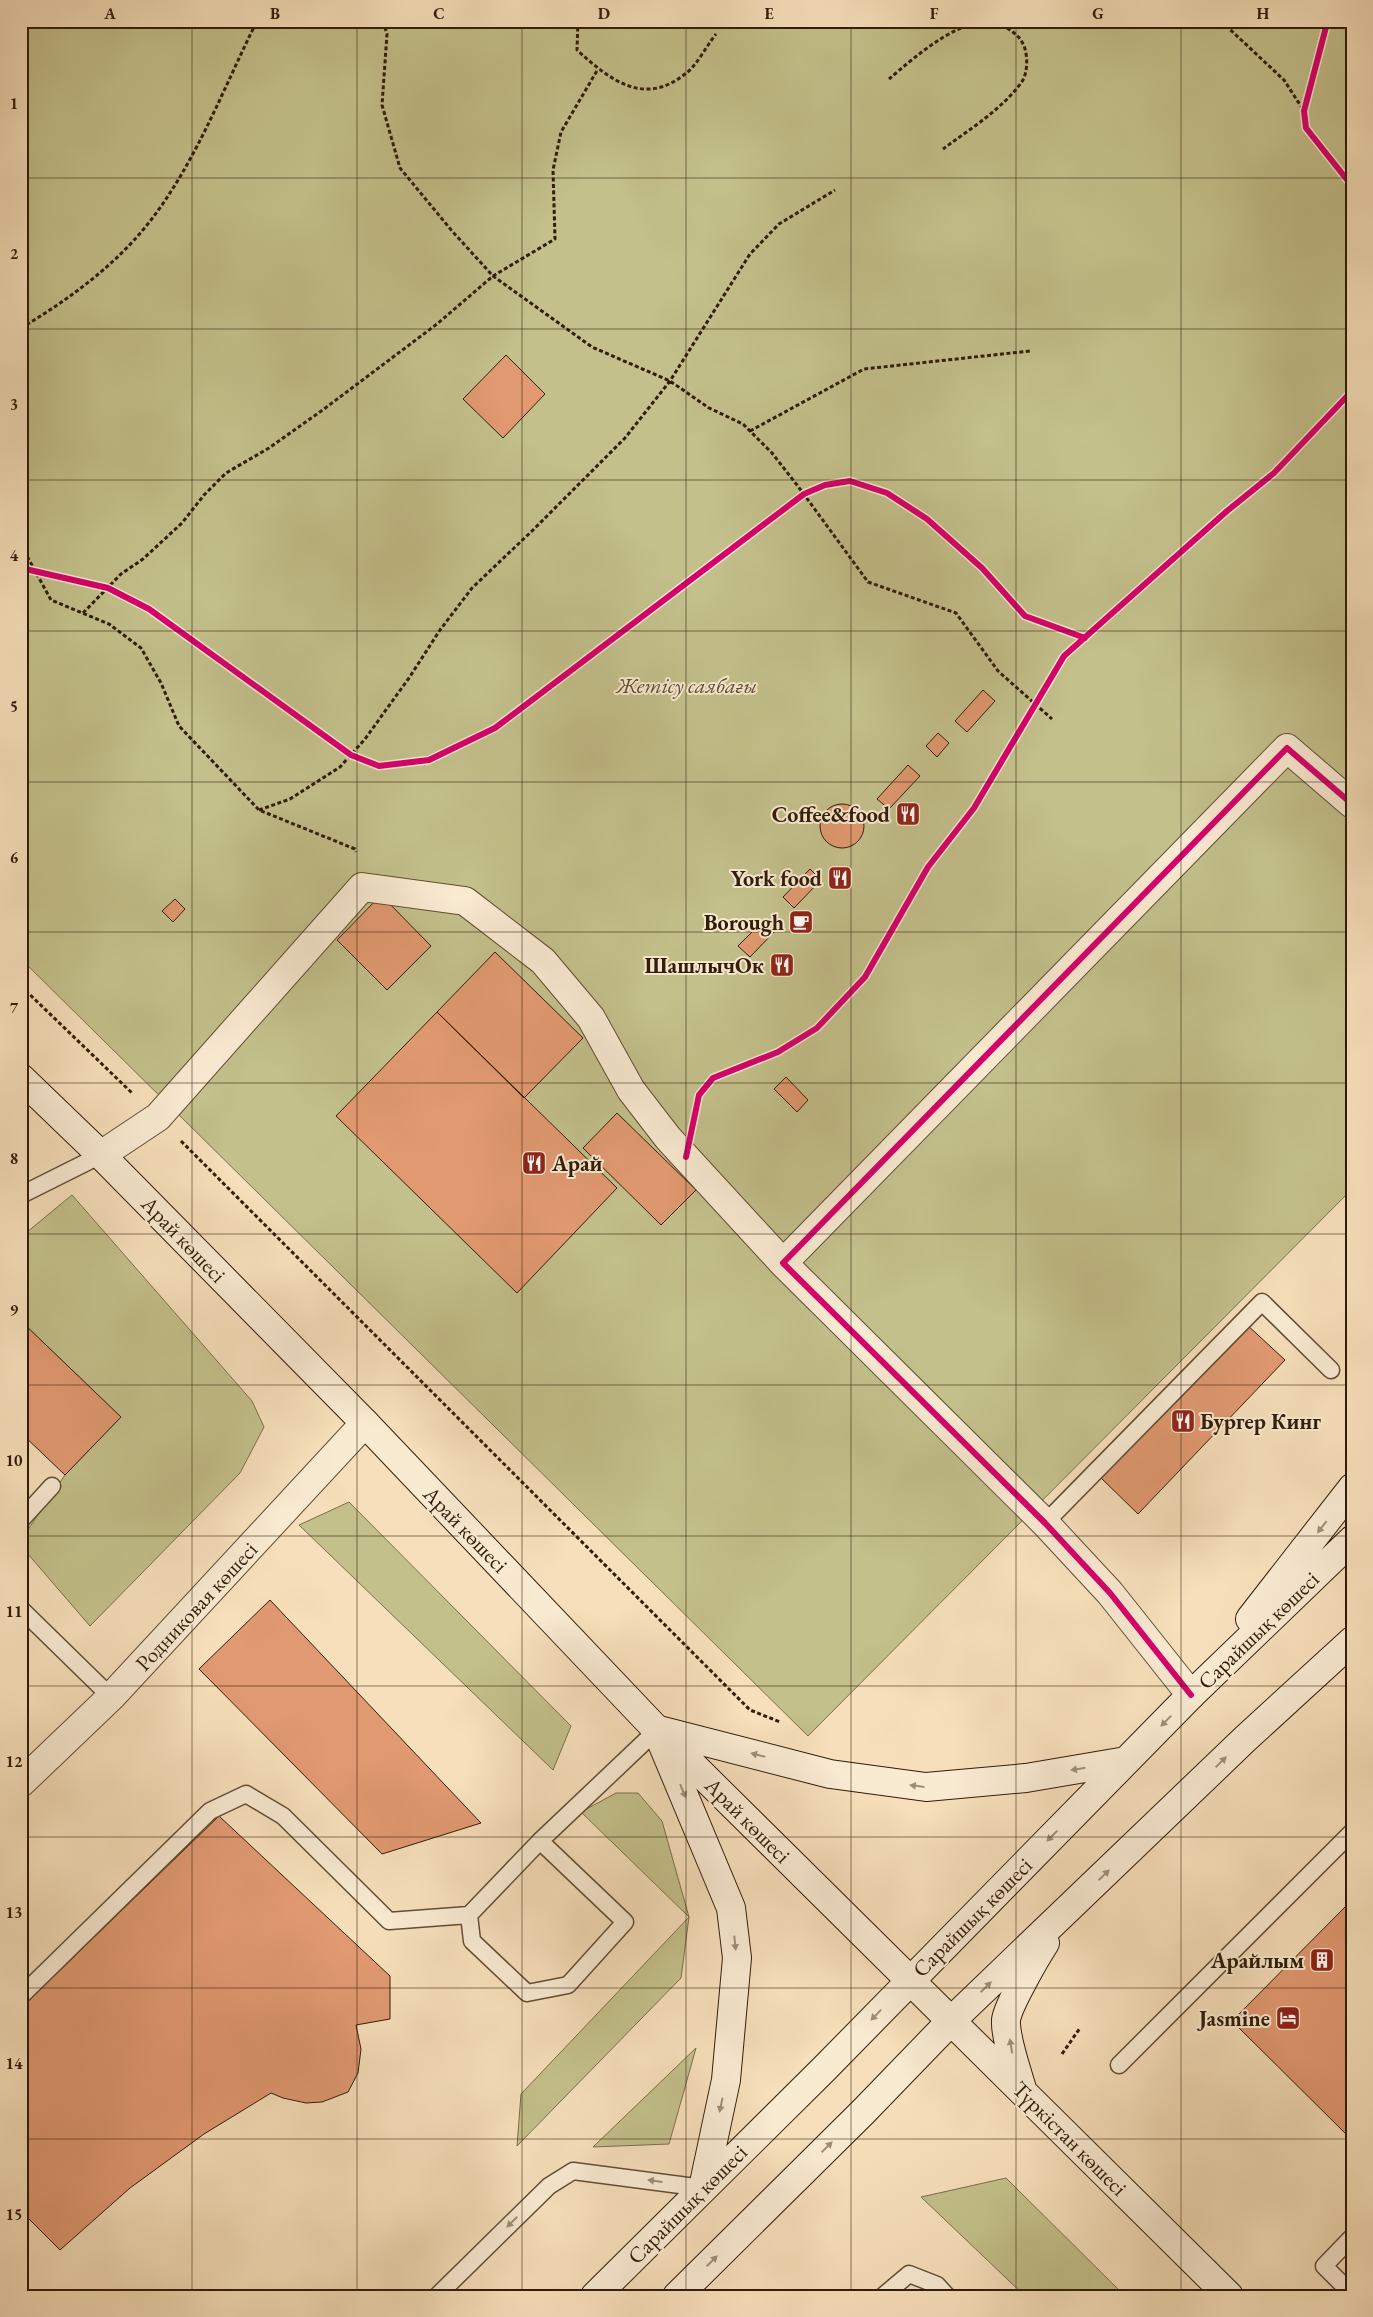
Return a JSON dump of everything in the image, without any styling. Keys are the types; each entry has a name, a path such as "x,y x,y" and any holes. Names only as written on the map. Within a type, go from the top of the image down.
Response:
{"street":[{"path":"783,1263 1287,748 1352,804"},
{"path":"101,1155 158,1117 362,887 465,901 543,961 590,1018 631,1090 668,1138 783,1263 1045,1523 1110,1592 1191,1695 1352,1488"},
{"name":"Арай көшесі","path":"21,1078 101,1155 365,1423 657,1730 910,1980"},
{"name":"Родниковая көшесі","path":"21,1783 112,1697 365,1423"},
{"name":"Сарайшық көшесі","path":"595,2296 1191,1695 1352,1540"},
{"path":"677,2296 863,2112 951,2020 1245,1739 1352,1642"},
{"path":"1245,1739 1352,1666"},
{"path":"657,1730 830,1774 926,1787 1026,1778 1126,1761"},
{"path":"657,1730 731,1908 737,1958 726,2080 703,2188"},
{"path":"1024,2092 1012,2056 1006,2020 1036,1958 1064,1913"},
{"name":"Түркістан көшесі","path":"910,1980 1229,2296"}],"lane":[{"path":"21,1195 101,1155"},
{"path":"1045,1523 1262,1302 1330,1370"},
{"path":"21,1520 52,1486"},
{"path":"21,1610 112,1697"},
{"path":"21,1996 210,1811 246,1794 283,1816 389,1921 469,1915 540,1841 657,1730"},
{"path":"1119,2065 1352,1832"},
{"path":"469,1915 472,1941 527,1992 568,1985 625,1922 540,1841"},
{"path":"438,2296 549,2186 573,2171 703,2188"},
{"path":"1352,2237 1324,2266 1352,2294"},
{"path":"883,2296 909,2274 936,2286 947,2296"}],"path":[{"path":"21,328 57,307 119,255 154,216 187,165 256,21"},
{"path":"383,21 387,34 382,105 400,168 452,231 493,276 592,347 670,381 709,408 743,424 772,453 868,582 956,613 998,671 1052,719"},
{"path":"578,21 577,50 598,69 628,87 655,90 686,74 716,34"},
{"path":"1221,21 1284,80 1304,111"},
{"path":"889,79 917,56 953,32 979,22 1002,24 1020,36 1028,55 1023,81 995,110 943,148"},
{"path":"83,613 121,574 143,559 182,523 204,495 226,474 269,448 324,409 437,324 493,276 555,239 553,170 561,132 598,69"},
{"path":"1305,119 1306,101"},
{"path":"259,810 290,799 340,768 365,739 409,678 440,630 472,588 625,438 670,381 750,254 779,224 835,190"},
{"path":"750,432 864,369 1030,351"},
{"path":"796,500 811,491"},
{"path":"21,545 32,570 51,600 109,624 141,648 161,683 179,726 259,810 355,849 362,887"},
{"path":"32,570 44,573"},
{"path":"99,586 116,592"},
{"path":"1032,711 1040,696"},
{"path":"343,749 358,758"},
{"path":"21,986 158,1117 750,1710 783,1724"},
{"path":"1062,2054 1080,2028"}],"green space":[{"name":"Жетісу саябағы","path":"21,21 1352,21 1352,1189 808,1736 21,959"},
{"path":"72,1195 252,1401 264,1427 240,1473 90,1626 21,1546 21,1540 65,1475 121,1417 21,1321 21,1237"},
{"path":"349,1502 571,1726 553,1770 299,1525"},
{"path":"616,1793 638,1793 662,1821 689,1917 581,1812"},
{"path":"689,1917 681,1978 517,2146 521,2094"},
{"path":"696,2048 669,2144 593,2147"},
{"path":"1006,2178 1125,2296 1025,2296 921,2197"}],"building":[{"path":"506,355 545,394 503,438 463,399"},
{"path":"983,690 995,701 967,732 955,721"},
{"path":"938,733 949,743 937,757 926,746"},
{"path":"908,765 920,776 889,809 877,799"},
{"path":"846,804 858,810 863,817 863,835 858,842 851,847 838,848 830,845 823,838 820,822 823,814 830,807"},
{"path":"810,869 821,880 794,908 783,897"},
{"path":"381,895 431,946 387,990 337,940"},
{"path":"175,899 185,909 173,922 162,911"},
{"path":"766,918 777,929 750,957 738,946"},
{"path":"495,952 583,1038 524,1098 437,1012"},
{"path":"437,1012 617,1188 517,1293 336,1116"},
{"path":"786,1077 808,1100 797,1112 774,1089"},
{"path":"617,1113 696,1190 661,1225 583,1148"},
{"path":"21,1321 121,1417 65,1475 21,1433"},
{"path":"1245,1323 1285,1360 1138,1514 1099,1476"},
{"path":"270,1600 481,1823 382,1854 199,1669"},
{"path":"219,1816 390,1976 390,2019 356,2025 361,2049 358,2073 348,2092 322,2102 306,2103 283,2098 271,2093 204,2134 130,2188 60,2250 23,2213 21,2214 21,2008"},
{"name":"Арайлым","path":"1352,1900 1352,2140 1232,2021"}],"cycle path":[{"path":"1331,21 1326,27 1304,111 1306,128 1352,186"},
{"path":"686,1157 699,1095 713,1078 778,1052 817,1028 865,977 928,867 974,808 1064,656 1227,511 1274,473 1352,391"},
{"path":"21,568 108,588 149,609 351,755 379,766 429,760 495,728 804,494 825,485 850,481 887,493 927,519 982,568 1025,616 1085,638"},
{"path":"1191,1695 1110,1593 1045,1523 783,1263 1287,748 1352,804"}],"place":[{"name":"Coffee&food","path":"908,814"},
{"name":"York food","path":"840,878"},
{"name":"Borough","path":"801,922"},
{"name":"ШашлычОк","path":"782,965"},
{"name":"Арай","path":"534,1163"},
{"name":"Бургер Кинг","path":"1183,1421"},
{"name":"Арайлым","path":"1322,1960"},
{"name":"Jasmine","path":"1288,2018"}]}
